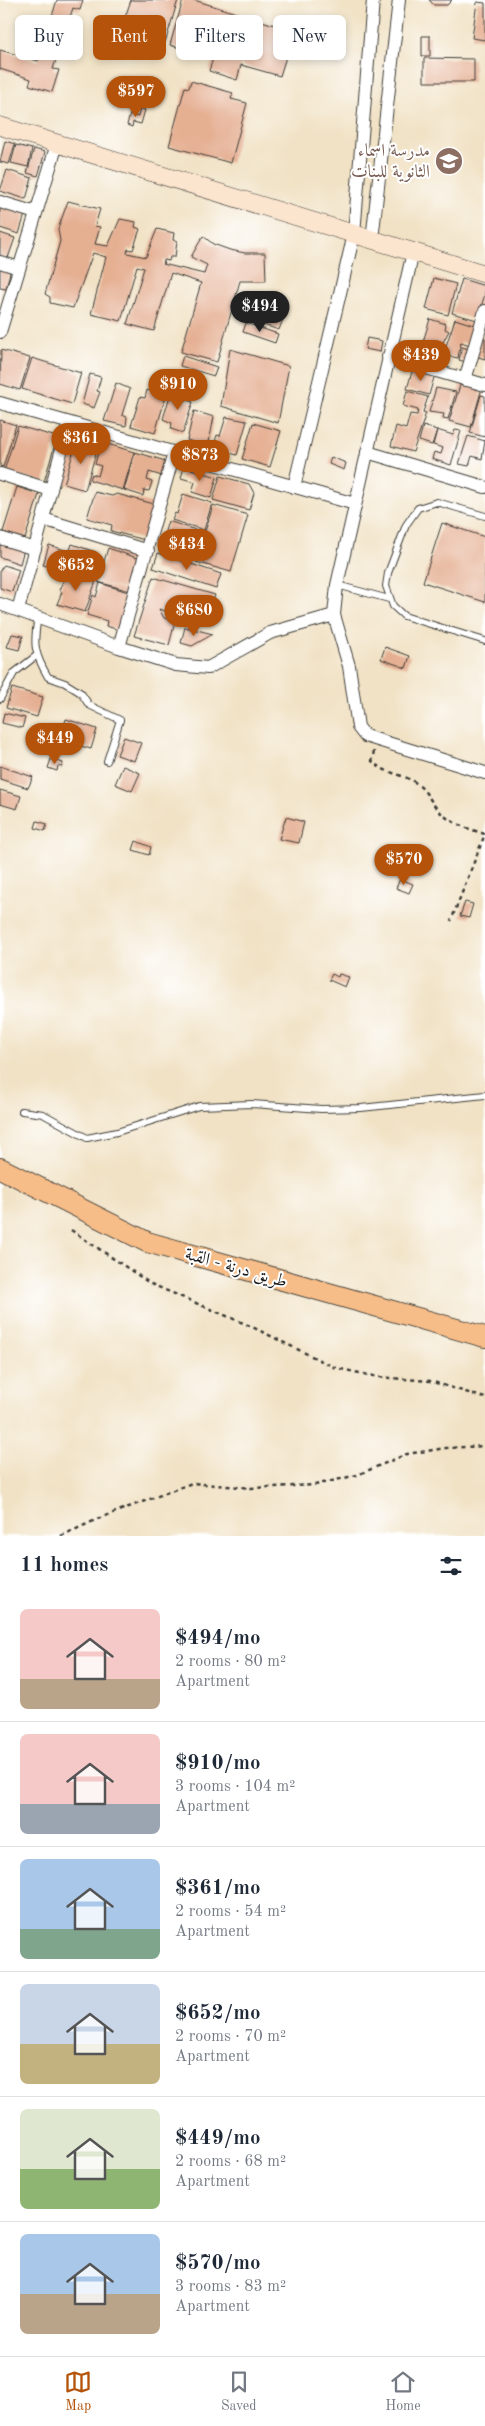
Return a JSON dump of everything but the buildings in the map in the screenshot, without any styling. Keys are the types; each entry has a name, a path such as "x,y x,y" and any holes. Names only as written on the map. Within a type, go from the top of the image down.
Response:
{"main road":[{"name":"طريق درنة - القبة","path":"0,1168 147,1242 485,1336"}],"street":[{"path":"294,487 354,234 373,0"},
{"path":"372,240 399,0"},
{"path":"0,126 485,274"},
{"path":"1,326 57,144"},
{"path":"0,202 36,213"},
{"path":"414,252 336,585 334,615 349,666 358,727 365,736 485,774"},
{"path":"0,262 19,268"},
{"path":"465,380 485,311"},
{"path":"388,357 485,385"},
{"path":"0,403 355,504"},
{"path":"18,610 69,423"},
{"path":"367,452 485,488"},
{"path":"119,647 148,551 174,453"},
{"path":"0,474 51,490"},
{"path":"43,519 148,551"},
{"path":"0,538 35,549"},
{"path":"0,604 119,647 176,665 208,668 270,633 334,615"}],"lane":[{"path":"485,516 437,502 425,505 413,512 406,525 388,573 386,586 389,600 404,616 485,641"},
{"path":"336,585 389,600"},
{"path":"38,617 35,634 36,656 48,677 65,682 81,693 89,705 120,720 107,761"},
{"path":"0,699 14,673 36,656"},
{"path":"22,1111 43,1114 86,1138 117,1132 199,1106 252,1104 320,1109 360,1108 485,1095"}],"path":[{"path":"376,740 372,760 379,768 414,781 426,791 441,814 464,827 485,834 451,920"},
{"path":"71,1230 151,1284 248,1326 336,1368 378,1377 430,1381 485,1398"},
{"path":"61,1536 100,1518 192,1483 251,1488 315,1485 357,1475 407,1454 446,1448 485,1446"}],"place":[{"name":"مدرسة اسماء الثانوية للبنات","path":"449,161"}]}
